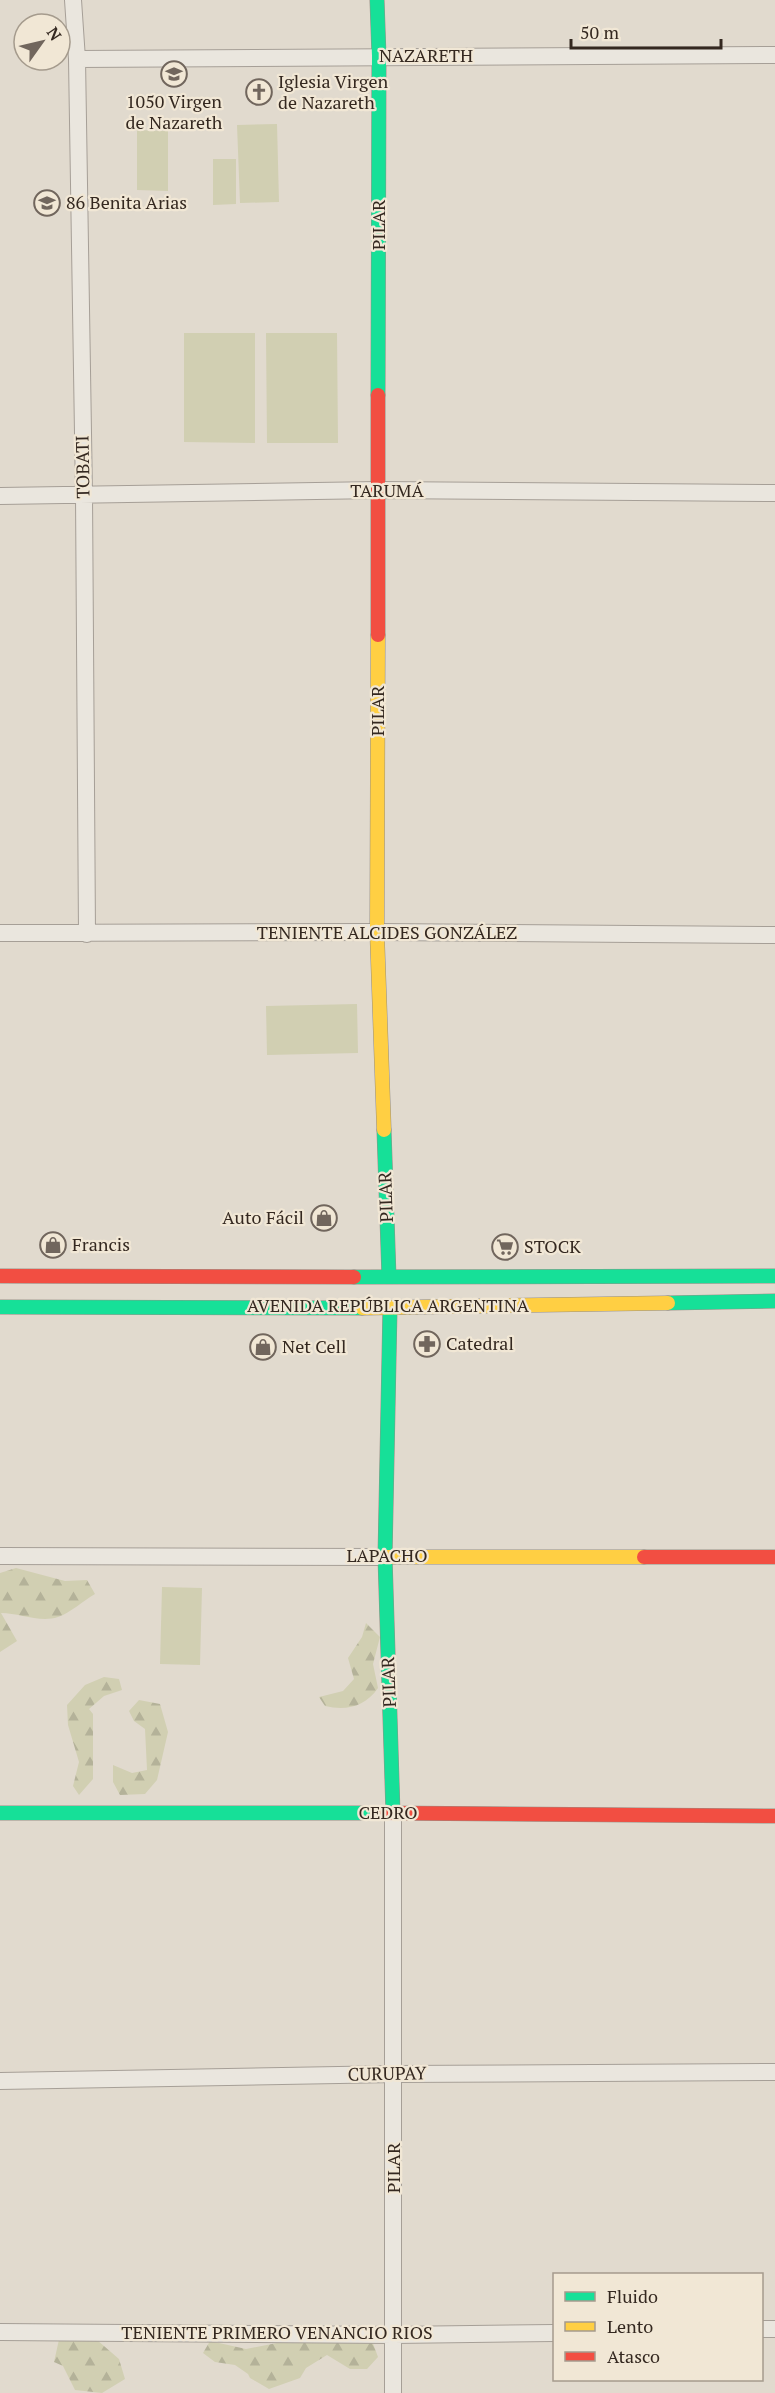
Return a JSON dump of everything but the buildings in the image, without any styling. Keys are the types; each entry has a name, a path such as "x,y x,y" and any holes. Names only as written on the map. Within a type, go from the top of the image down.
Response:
{"main road":[{"name":"PILAR","path":"377,0 379,56 377,932 389,1277"},
{"name":"AVENIDA REPÚBLICA ARGENTINA","path":"0,1276 775,1276"},
{"name":"AVENIDA REPÚBLICA ARGENTINA","path":"0,1307 390,1308 775,1301"},
{"name":"PILAR","path":"390,1308 385,1557 393,1813"},
{"name":"LAPACHO","path":"385,1557 775,1557"},
{"name":"CEDRO","path":"0,1813 775,1816"}],"street":[{"name":"TOBATI","path":"73,0 77,59 84,495 87,934"},
{"name":"NAZARETH","path":"77,59 775,55"},
{"name":"TARUMÁ","path":"0,496 378,490 775,492"},
{"name":"TENIENTE ALCIDES GONZÁLEZ","path":"0,933 377,932 775,935"},
{"name":"PILAR","path":"389,1277 390,1308"},
{"name":"LAPACHO","path":"0,1556 385,1557"},
{"name":"PILAR","path":"393,1813 393,2393"},
{"name":"CURUPAY","path":"0,2081 394,2074 775,2072"},
{"name":"TENIENTE PRIMERO VENANCIO RIOS","path":"0,2332 394,2335 553,2332"}],"green space":[{"path":"277,124 279,202 240,203 237,125"},
{"path":"137,130 168,131 168,191 137,190"},
{"path":"213,159 236,159 236,204 213,205"},
{"path":"184,333 255,333 255,443 184,442"},
{"path":"266,333 337,333 338,443 267,443"},
{"path":"357,1004 358,1053 267,1055 266,1006"},
{"path":"16,1568 65,1581 87,1580 95,1594 67,1613 51,1619 1,1613 17,1641 0,1652 0,1573"},
{"path":"162,1587 202,1588 200,1665 160,1664"},
{"path":"366,1623 380,1637 373,1664 378,1688 367,1700 354,1706 340,1708 325,1706 319,1697 343,1691 354,1679 348,1658 362,1637"},
{"path":"104,1677 119,1679 122,1690 104,1696 89,1709 93,1714 93,1779 79,1795 73,1786 79,1762 68,1725 67,1705 85,1685"},
{"path":"139,1700 160,1704 168,1732 157,1780 145,1794 120,1795 113,1782 113,1765 132,1773 147,1770 145,1729 134,1721 129,1711"},
{"path":"60,2335 97,2340 119,2359 125,2379 102,2393 75,2390 63,2366 54,2362"},
{"path":"371,2338 378,2357 367,2369 350,2369 327,2355 306,2368 300,2378 269,2389 250,2378 235,2365 215,2362 203,2353 210,2341 246,2349 287,2341"}],"traffic: fast":[{"path":"377,0 379,56 378,395"},
{"path":"384,1130 389,1277"},
{"path":"354,1277 775,1276"},
{"path":"668,1303 775,1301"},
{"path":"0,1307 362,1308"},
{"path":"390,1308 385,1557 393,1813"},
{"path":"0,1813 385,1813"}],"traffic: slow":[{"path":"378,635 377,932 384,1130"},
{"path":"362,1308 668,1303"},
{"path":"385,1557 644,1557"}],"traffic: jam":[{"path":"378,395 378,635"},
{"path":"0,1276 354,1277"},
{"path":"644,1557 775,1557"},
{"path":"385,1813 775,1816"}],"place":[{"name":"1050 Virgen de Nazareth","path":"174,74"},
{"name":"Iglesia Virgen de Nazareth","path":"259,92"},
{"name":"86 Benita Arias","path":"47,203"},
{"name":"Auto Fácil","path":"324,1218"},
{"name":"Francis","path":"53,1245"},
{"name":"STOCK","path":"505,1247"},
{"name":"Catedral","path":"427,1344"},
{"name":"Net Cell","path":"263,1347"}]}
